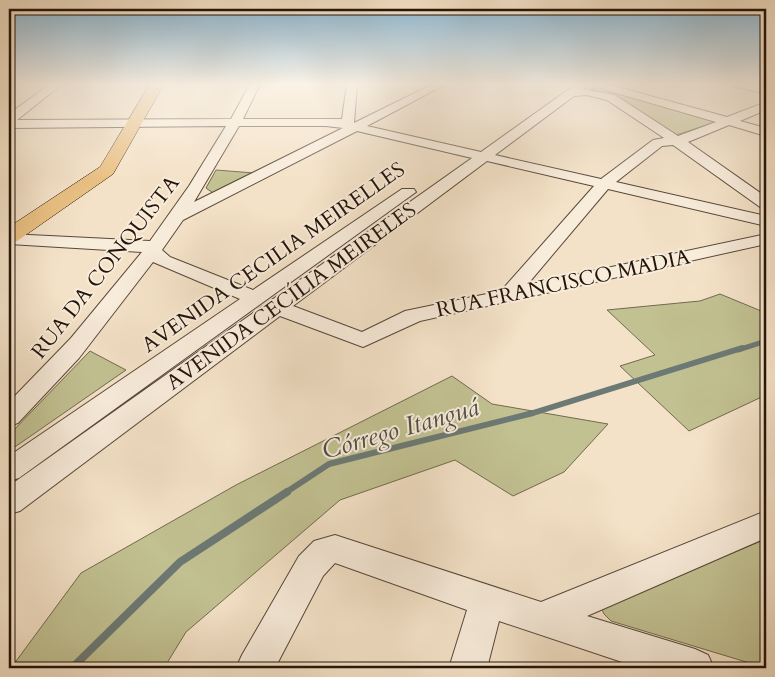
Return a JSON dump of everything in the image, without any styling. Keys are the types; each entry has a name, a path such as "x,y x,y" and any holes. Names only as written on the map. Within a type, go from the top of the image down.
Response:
{"main road":[{"path":"9,236 107,170 139,116"}],"street":[{"name":"RUA DA CONQUISTA","path":"9,417 79,344 178,216 192,196 239,116"},
{"path":"352,116 352,126"},
{"path":"178,216 374,116"},
{"name":"AVENIDA CECÍLIA MEIRELES","path":"9,502 276,307 474,154 532,116"},
{"path":"639,116 766,204"},
{"path":"710,116 766,132"},
{"path":"508,294 604,184 658,143 676,140 742,116"},
{"path":"9,124 326,122 352,126 766,221"},
{"name":"AVENIDA CECILIA MEIRELLES","path":"9,470 255,298 474,154"},
{"path":"192,196 208,196 227,191"},
{"name":"RUA FRANCISCO MADIA","path":"276,307 363,340 413,316 766,239"},
{"path":"9,240 145,246 163,261 255,298"},
{"path":"543,618 766,524"},
{"path":"255,668 311,566 325,551 335,549 487,601 695,668"},
{"path":"468,668 487,601"}],"shaded area":[{"path":"646,116 695,116 716,122 676,135"},
{"path":"216,170 254,173 221,191 213,193 206,188"},
{"path":"720,294 766,313 766,395 689,431 620,366 655,355 607,310 700,301"},
{"path":"90,351 126,370 9,451 9,435"},
{"path":"452,376 492,404 608,424 564,472 513,496 455,460 340,500 186,632 164,668 11,668 81,573 236,485"},
{"path":"766,539 766,668 611,621 604,614 601,607"}],"waterway":[{"name":"Córrego Itanguá","path":"738,350 766,341"},
{"name":"Córrego Itanguá","path":"285,493 329,464 533,413 742,348"},
{"name":"Córrego Itanguá","path":"72,668 180,562 287,492"}]}
